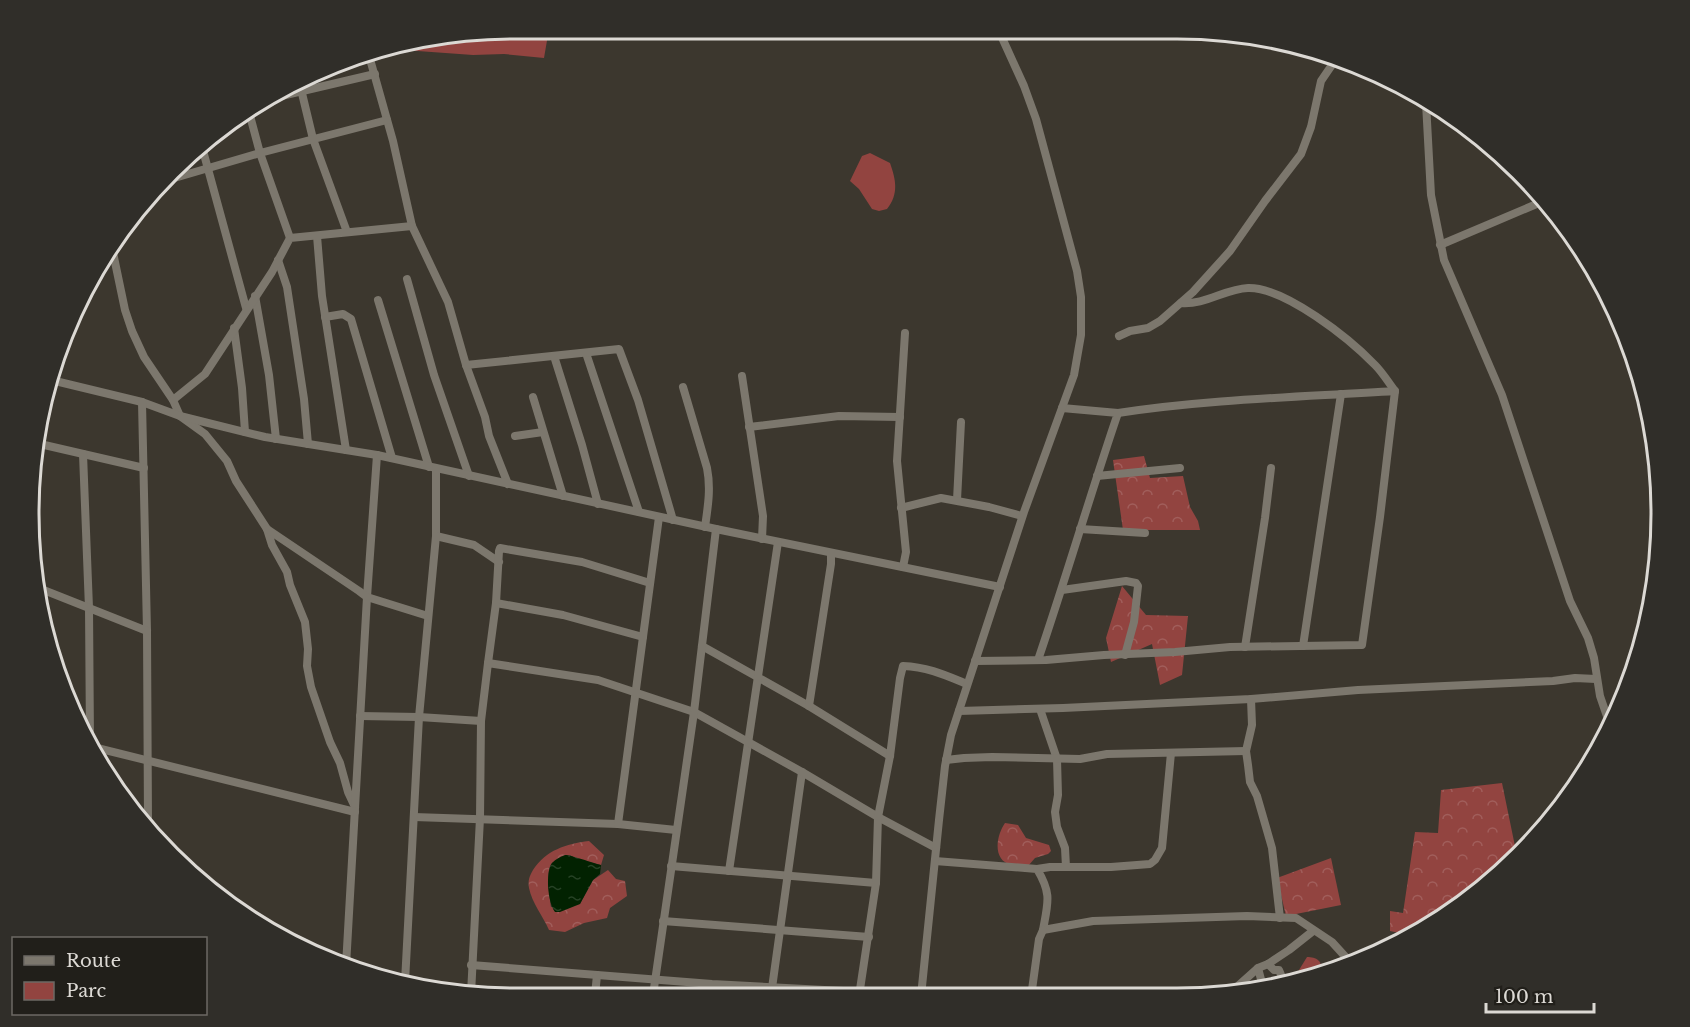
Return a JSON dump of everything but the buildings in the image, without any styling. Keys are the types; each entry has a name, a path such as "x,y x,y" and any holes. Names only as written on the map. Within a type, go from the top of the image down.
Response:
{"street":[{"path":"922,988 946,760 951,735 1022,516 1074,375 1082,335 1081,297 1077,270 1036,119 1003,39"},
{"path":"371,61 412,226 448,302 489,436 508,484"},
{"path":"1119,336 1152,326 1181,303 1230,251 1301,154 1311,127 1321,81 1331,65"},
{"path":"306,87 375,74"},
{"path":"301,89 313,139 347,232"},
{"path":"1426,111 1429,177 1440,244 1447,269 1502,396 1570,602 1592,647 1596,679 1606,715"},
{"path":"173,400 204,374 290,238 260,153 251,119"},
{"path":"180,176 387,120"},
{"path":"204,155 246,308"},
{"path":"1440,244 1536,204"},
{"path":"290,238 412,226"},
{"path":"317,236 325,317 346,450"},
{"path":"114,258 125,310 144,357 173,400 180,416 205,434 227,461 236,481 267,529 272,545 287,572 305,622 307,666 311,687 355,810"},
{"path":"278,260 287,287 304,399 308,444"},
{"path":"407,279 434,375 469,476"},
{"path":"975,661 1038,660 1245,647 1362,645 1395,391 1377,367 1346,338 1304,308 1276,295 1249,288 1198,302 1181,303"},
{"path":"255,296 269,375 276,439"},
{"path":"378,300 433,468 436,536 419,717 405,975"},
{"path":"325,317 343,314 351,319 392,458"},
{"path":"234,328 245,432"},
{"path":"903,567 906,552 897,461 904,333"},
{"path":"466,365 619,349 638,400 674,520"},
{"path":"586,353 639,512"},
{"path":"554,356 598,504"},
{"path":"742,375 763,516 762,539"},
{"path":"58,382 142,402 180,416 276,439 392,458 705,527 1000,587"},
{"path":"684,387 709,478 710,491 705,527"},
{"path":"1062,408 1118,414 1193,404 1395,391"},
{"path":"1303,646 1341,394"},
{"path":"533,397 562,496"},
{"path":"142,402 148,815"},
{"path":"1038,660 1118,414"},
{"path":"749,428 839,416 900,417"},
{"path":"957,500 961,422"},
{"path":"515,436 543,432"},
{"path":"44,445 144,468"},
{"path":"83,454 89,608 90,727"},
{"path":"346,957 366,597 377,455"},
{"path":"1097,476 1180,468"},
{"path":"1245,647 1271,468"},
{"path":"901,508 941,498 1022,516"},
{"path":"618,824 659,517"},
{"path":"267,529 366,597 428,616"},
{"path":"654,988 694,712 716,529"},
{"path":"1080,529 1145,533"},
{"path":"436,536 474,545 499,562"},
{"path":"729,871 778,542"},
{"path":"471,986 480,819 481,721 496,603 500,548 582,562 650,583"},
{"path":"809,706 831,553"},
{"path":"1062,590 1126,581 1136,583 1138,586 1137,603 1125,655"},
{"path":"46,591 147,630"},
{"path":"496,603 563,615 643,637"},
{"path":"702,646 809,706 890,756"},
{"path":"488,663 598,680 694,712 936,848"},
{"path":"861,988 876,883 878,817 890,756 903,666 930,669 967,684"},
{"path":"959,711 1251,699 1358,690 1575,678 1596,679"},
{"path":"1251,699 1252,725 1246,751 1250,782 1257,796 1272,849 1280,918"},
{"path":"1040,709 1058,759 1058,795 1055,812 1057,827 1065,848 1066,867"},
{"path":"360,716 481,721"},
{"path":"102,749 355,810"},
{"path":"946,760 992,757 1080,759 1107,754 1246,751"},
{"path":"935,861 1037,869 1150,864 1162,848 1171,753"},
{"path":"471,965 772,988 802,772"},
{"path":"414,817 618,824 676,830"},
{"path":"671,866 876,883"},
{"path":"1032,988 1039,939 1049,900 1046,885 1037,869"},
{"path":"1043,930 1093,921 1247,916 1296,918 1332,942 1345,957"},
{"path":"663,921 868,937"},
{"path":"1241,984 1258,968 1268,964 1313,931"},
{"path":"1268,964 1274,970 1279,970 1282,976"},
{"path":"1258,968 1261,980"},
{"path":"596,988 597,975"},
{"path":"711,988 712,984"}],"green space":[{"path":"547,39 544,58 504,54 473,55 410,50 482,40"},
{"path":"870,153 890,163 895,181 895,192 891,203 887,209 879,211 872,209 859,189 850,181 862,156"},
{"path":"1144,456 1150,478 1183,476 1190,507 1200,530 1123,530 1113,460"},
{"path":"1122,586 1146,615 1188,616 1182,675 1160,685 1152,644 1111,662 1106,638"},
{"path":"1502,783 1515,846 1465,890 1440,908 1398,933 1390,931 1390,911 1403,913 1415,832 1438,833 1441,790"},
{"path":"1005,823 1018,825 1026,838 1049,845 1051,851 1035,858 1028,866 1006,863 1001,859 998,847 999,834"},
{"path":"589,841 604,855 601,865 576,859 570,855 552,863 548,878 551,907 580,904 593,880 608,870 616,879 625,881 627,896 610,908 607,918 584,923 565,932 549,930 530,894 529,879 533,870 544,857 557,849"},
{"path":"1331,858 1341,905 1286,916 1277,878"},
{"path":"1307,957 1318,960 1321,965 1301,972 1299,970"}],"water":[{"path":"565,855 601,865 600,874 593,880 580,904 555,912 549,895 550,868 552,863"}]}
